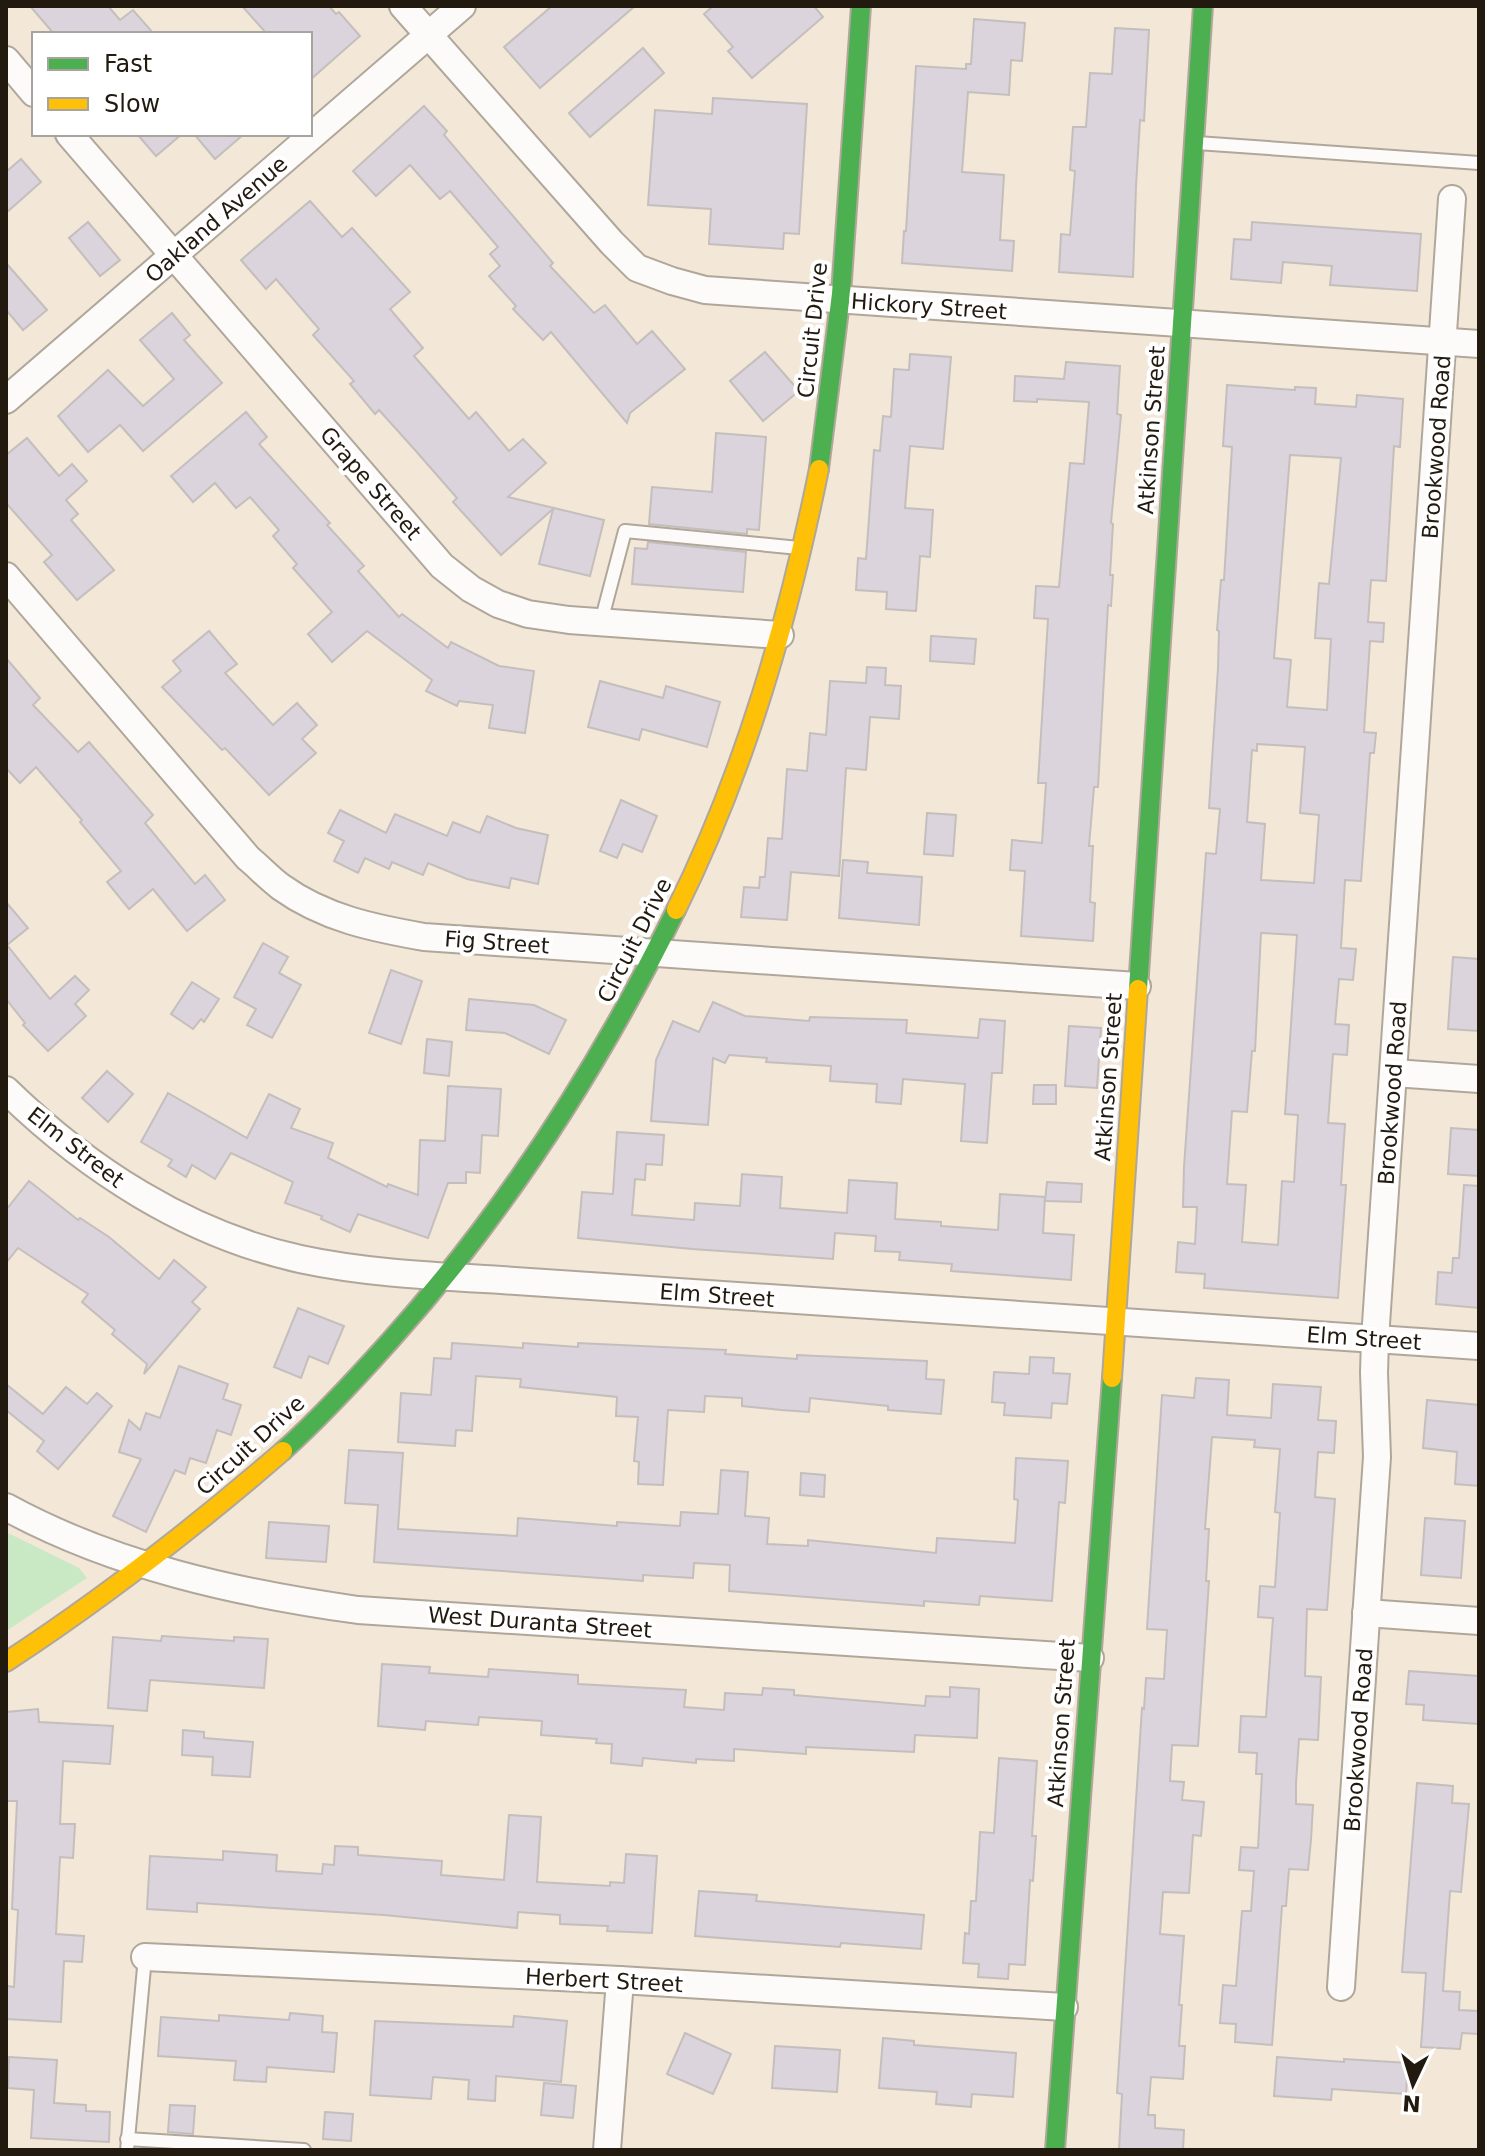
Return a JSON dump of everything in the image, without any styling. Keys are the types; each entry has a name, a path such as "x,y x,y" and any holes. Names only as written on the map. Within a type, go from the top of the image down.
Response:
{"street":[{"name":"Hickory Street","path":"403,6 586,216 637,268 672,281 705,290 1479,344"},
{"name":"Oakland Avenue","path":"312,136 462,6"},
{"name":"Circuit Drive","path":"6,1662 146,1565 195,1527 305,1431 446,1277 487,1226 581,1088 658,953 734,776 780,635 802,548 830,400 841,300 861,6"},
{"name":"Atkinson Street","path":"1055,2150 1116,1321 1203,6"},
{"path":"6,60 32,91"},
{"name":"Grape Street","path":"71,136 442,566 471,589 498,604 528,614 780,635"},
{"name":"Oakland Avenue","path":"6,400 312,136"},
{"name":"Brookwood Road","path":"1341,1987 1377,1457 1375,1339 1452,199"},
{"name":"Fig Street","path":"6,576 248,858 282,887 319,910 366,927 424,937 1137,986"},
{"path":"1394,1073 1479,1079"},
{"name":"Elm Street","path":"6,1090 90,1163 131,1189 207,1228 255,1247 344,1267 446,1277 1479,1346"},
{"name":"West Duranta Street","path":"6,1507 102,1551 146,1565 280,1599 358,1610 1090,1658"},
{"path":"1366,1613 1479,1621"},
{"name":"Herbert Street","path":"145,1957 620,1980 1064,2007"},
{"path":"607,2150 620,1980"}],"lane":[{"path":"1194,143 1479,163"},
{"path":"601,622 625,531 802,548"},
{"path":"145,1957 127,2145 304,2150"}],"green space":[{"path":"6,1532 79,1568 87,1578 6,1631"}],"building":[{"path":"30,6 108,6 120,20 133,10 152,32 52,32"},
{"path":"242,6 329,6 336,14 339,12 360,36 312,78 312,32 265,32"},
{"path":"552,6 635,6 540,88 504,47"},
{"path":"713,6 814,6 823,17 752,78 728,51 733,47 704,14"},
{"path":"974,19 1025,23 1022,61 1011,60 1009,95 968,92 962,172 1004,175 1000,240 1014,241 1012,271 902,263 916,66 966,69 966,64 971,64"},
{"path":"1115,28 1149,30 1144,121 1140,120 1133,277 1059,272 1061,234 1070,235 1075,171 1070,170 1073,127 1086,127 1090,73 1112,74"},
{"path":"643,48 664,73 590,137 569,113"},
{"path":"713,98 807,104 799,234 784,233 783,249 709,244 711,209 648,205 655,110 712,114"},
{"path":"424,106 447,131 444,135 553,263 550,266 594,313 605,305 637,344 652,331 685,369 630,413 627,423 551,332 543,340 513,309 516,306 489,276 500,266 490,254 498,247 450,191 440,199 410,165 376,196 353,171"},
{"path":"139,136 180,136 156,156"},
{"path":"196,136 242,136 215,159"},
{"path":"21,159 41,182 6,213 6,172"},
{"path":"310,201 342,237 352,228 410,292 390,309 423,348 414,356 469,419 476,412 509,451 523,439 546,463 508,497 604,520 590,576 539,564 553,509 501,555 453,502 457,498 415,450 379,410 375,414 350,384 354,381 313,335 319,329 276,279 266,289 241,260"},
{"path":"88,222 120,260 100,276 69,238"},
{"path":"1252,222 1421,234 1417,291 1330,285 1332,266 1283,262 1281,283 1231,279 1234,239 1251,240"},
{"path":"6,263 47,310 23,330 6,310"},
{"path":"172,313 190,335 184,340 222,383 143,451 120,425 88,452 58,416 108,370 143,406 174,379 140,340"},
{"path":"765,352 799,391 763,421 730,381"},
{"path":"910,354 951,357 943,449 910,446 905,508 933,510 930,557 920,556 916,611 886,609 887,592 856,590 858,558 866,559 874,450 880,451 883,416 891,417 894,369 909,370"},
{"path":"1066,362 1120,366 1117,414 1121,415 1111,523 1111,606 1108,605 1098,787 1094,787 1089,846 1093,846 1090,902 1095,903 1093,941 1021,936 1025,871 1010,870 1012,840 1042,843 1046,783 1038,783 1048,619 1034,618 1036,586 1059,587 1070,463 1084,464 1089,402 1014,401 1015,376 1064,379"},
{"path":"1227,385 1295,390 1295,387 1316,388 1315,404 1356,407 1357,395 1403,399 1400,447 1394,446 1386,581 1371,580 1368,622 1384,623 1383,642 1370,641 1364,732 1376,733 1374,753 1370,753 1361,881 1345,880 1341,948 1356,949 1353,980 1339,979 1335,1024 1349,1025 1347,1055 1333,1054 1328,1123 1345,1124 1341,1185 1346,1185 1338,1298 1204,1288 1205,1274 1176,1272 1178,1242 1195,1244 1197,1207 1183,1207 1184,1167 1206,853 1216,854 1220,809 1209,808 1218,668 1217,630 1221,580 1224,580 1232,447 1223,446","holes":["1290,455 1341,458 1329,584 1319,583 1315,638 1331,639 1327,710 1287,707 1291,660 1274,658","1257,744 1305,747 1300,813 1319,815 1314,883 1261,880 1265,824 1247,822 1252,750 1257,751","1261,933 1297,935 1285,1114 1298,1115 1294,1182 1282,1181 1278,1245 1242,1242 1246,1185 1227,1184 1232,1111 1247,1112 1252,1051 1255,1051"]},
{"path":"246,412 267,437 259,444 330,523 327,525 364,566 358,571 399,617 402,614 448,648 451,642 499,666 534,671 525,733 489,728 493,705 459,701 457,706 426,691 432,680 367,631 332,662 308,634 332,612 293,568 297,564 273,536 279,530 250,497 236,508 215,483 193,502 171,476"},
{"path":"716,433 766,437 759,530 747,529 747,534 649,524 652,487 712,492"},
{"path":"27,438 59,476 72,464 87,481 66,500 78,514 71,520 114,570 77,600 44,562 52,555 6,503 6,455"},
{"path":"648,542 746,552 743,592 632,584 635,548 647,549"},
{"path":"209,631 237,664 225,673 273,725 297,703 317,725 302,739 316,753 269,795 162,687 181,671 173,661"},
{"path":"931,636 976,639 974,664 930,661"},
{"path":"6,658 40,698 33,705 78,752 89,742 153,815 145,823 195,884 205,875 225,900 187,931 153,889 129,909 107,882 121,871 36,767 20,783 6,768"},
{"path":"867,667 886,668 885,685 901,686 899,719 870,717 866,770 846,768 839,876 791,872 787,920 741,917 744,887 759,888 760,877 765,877 768,838 782,839 787,769 807,771 810,733 826,735 830,681 866,683"},
{"path":"600,681 663,698 666,686 720,702 707,747 642,729 639,740 588,727"},
{"path":"621,800 657,816 642,852 623,844 617,858 600,851"},
{"path":"340,810 386,833 395,814 447,836 453,822 480,833 487,816 516,828 548,835 538,884 511,878 509,888 467,879 428,863 423,875 392,862 389,869 365,858 358,873 334,861 344,841 328,833"},
{"path":"927,813 956,815 953,856 924,854"},
{"path":"843,860 868,862 867,873 922,877 919,925 839,918"},
{"path":"6,902 28,928 7,945 50,999 75,976 89,990 75,1004 86,1016 48,1051 23,1025 25,1023 6,999"},
{"path":"263,943 288,957 279,973 301,985 272,1038 247,1025 256,1009 234,997"},
{"path":"1453,957 1479,959 1479,1031 1448,1029"},
{"path":"391,970 422,981 401,1044 369,1033"},
{"path":"192,982 219,999 204,1022 201,1019 193,1029 171,1014"},
{"path":"469,999 534,1005 566,1020 549,1054 505,1033 466,1030"},
{"path":"713,1002 745,1016 809,1021 810,1017 907,1020 906,1033 978,1038 980,1019 1005,1021 1002,1073 992,1073 987,1143 961,1141 965,1084 903,1079 901,1104 876,1102 877,1084 830,1081 831,1066 766,1062 767,1058 729,1055 725,1063 713,1058 708,1125 651,1121 656,1060 673,1021 699,1032"},
{"path":"1069,1026 1101,1028 1097,1088 1065,1086"},
{"path":"427,1039 452,1042 449,1076 424,1073"},
{"path":"107,1071 133,1094 108,1122 82,1098"},
{"path":"1034,1085 1056,1085 1056,1104 1033,1104"},
{"path":"448,1086 501,1089 498,1136 482,1135 480,1173 466,1172 466,1183 448,1183 428,1238 358,1214 350,1232 321,1219 322,1216 285,1203 293,1182 231,1153 215,1179 192,1165 186,1177 168,1166 172,1160 141,1142 168,1093 247,1138 269,1094 300,1109 291,1128 333,1143 328,1158 387,1187 388,1184 418,1195 420,1140 445,1141"},
{"path":"1451,1128 1479,1130 1479,1176 1448,1174"},
{"path":"617,1132 664,1135 662,1165 646,1164 645,1180 635,1179 632,1215 694,1220 695,1203 740,1206 742,1174 782,1177 780,1208 847,1213 849,1180 897,1183 895,1219 941,1222 941,1226 998,1230 1000,1194 1045,1197 1043,1233 1074,1235 1071,1280 951,1271 952,1264 899,1260 900,1252 875,1251 876,1236 835,1233 833,1259 578,1238 582,1192 613,1194"},
{"path":"29,1181 78,1220 80,1218 109,1237 159,1279 174,1260 206,1287 192,1302 200,1309 144,1374 147,1364 112,1334 115,1330 82,1302 88,1294 18,1248 6,1263 6,1210"},
{"path":"1047,1182 1082,1184 1081,1202 1045,1201"},
{"path":"1464,1185 1479,1186 1479,1308 1436,1304 1438,1272 1452,1273 1453,1258 1459,1258"},
{"path":"298,1308 344,1326 328,1364 309,1356 301,1378 274,1367"},
{"path":"452,1343 523,1348 523,1343 578,1347 578,1343 726,1350 725,1354 797,1359 797,1355 927,1361 926,1379 944,1380 941,1414 888,1410 888,1406 810,1398 809,1412 781,1410 742,1406 742,1398 705,1396 704,1412 668,1410 663,1485 638,1484 639,1462 634,1461 638,1417 616,1416 617,1397 520,1387 521,1379 476,1376 472,1431 456,1430 455,1446 398,1442 401,1393 431,1395 434,1358 451,1359"},
{"path":"1030,1357 1054,1358 1053,1373 1070,1374 1067,1404 1052,1403 1051,1418 1004,1415 1005,1403 992,1402 994,1372 1029,1374"},
{"path":"179,1366 228,1384 223,1399 241,1405 231,1435 217,1430 206,1463 190,1458 185,1474 175,1470 146,1532 113,1516 141,1459 119,1452 129,1420 140,1430 146,1413 160,1418"},
{"path":"1196,1378 1229,1380 1227,1415 1271,1418 1273,1384 1321,1387 1318,1420 1336,1421 1334,1453 1318,1452 1315,1497 1335,1499 1327,1610 1307,1609 1305,1676 1321,1677 1318,1740 1299,1739 1296,1783 1296,1804 1313,1805 1311,1840 1308,1870 1289,1869 1286,1906 1282,1906 1272,2045 1235,2042 1236,2024 1220,2023 1223,1985 1236,1986 1242,1911 1251,1911 1254,1871 1239,1870 1241,1847 1258,1848 1262,1774 1256,1774 1257,1753 1239,1752 1241,1716 1266,1717 1273,1618 1258,1617 1260,1586 1275,1587 1280,1513 1275,1512 1280,1449 1254,1447 1255,1440 1212,1437 1205,1529 1209,1529 1206,1581 1209,1581 1198,1746 1172,1745 1170,1781 1184,1782 1182,1800 1204,1802 1201,1836 1193,1835 1189,1893 1163,1892 1160,1934 1184,1936 1179,2005 1182,2005 1179,2046 1185,2046 1183,2079 1151,2077 1148,2115 1155,2115 1155,2128 1184,2130 1183,2150 1119,2150 1122,2094 1117,2093 1142,1708 1146,1678 1164,1679 1167,1630 1147,1629 1162,1395 1194,1398"},
{"path":"6,1384 43,1414 66,1387 87,1404 97,1393 112,1406 58,1469 37,1451 44,1441 6,1410"},
{"path":"1427,1400 1479,1405 1479,1486 1455,1484 1457,1452 1423,1448"},
{"path":"349,1450 403,1453 398,1529 517,1536 518,1518 617,1526 617,1522 680,1526 681,1512 718,1514 721,1470 748,1472 745,1516 769,1518 767,1544 808,1546 808,1540 936,1553 937,1538 1015,1543 1018,1500 1014,1499 1016,1458 1068,1461 1065,1503 1059,1502 1052,1601 980,1596 979,1605 924,1601 924,1606 729,1591 730,1565 694,1563 693,1578 643,1575 643,1581 374,1562 378,1505 345,1503"},
{"path":"801,1473 825,1475 824,1497 800,1495"},
{"path":"1425,1518 1465,1521 1461,1578 1421,1575"},
{"path":"269,1522 329,1526 326,1562 266,1558"},
{"path":"162,1636 234,1641 234,1637 268,1639 264,1688 150,1680 147,1711 108,1708 113,1637 161,1641"},
{"path":"382,1664 430,1667 429,1673 488,1677 489,1669 578,1675 578,1684 686,1690 684,1707 724,1710 725,1693 762,1695 763,1688 794,1690 794,1695 925,1706 926,1696 950,1697 950,1687 979,1689 977,1738 915,1735 914,1752 806,1747 806,1754 734,1749 734,1761 696,1759 696,1763 643,1758 642,1766 611,1763 612,1744 596,1743 597,1739 541,1735 542,1721 479,1717 478,1725 426,1721 425,1730 378,1726"},
{"path":"1409,1671 1479,1676 1479,1724 1423,1720 1424,1705 1406,1704"},
{"path":"38,1709 39,1722 113,1726 110,1764 63,1761 60,1824 75,1824 73,1858 60,1857 56,1934 84,1936 82,1962 64,1961 61,2022 6,2019 7,1986 14,1987 18,1910 12,1909 17,1801 6,1801 6,1712"},
{"path":"183,1730 204,1732 204,1738 253,1742 250,1777 212,1775 213,1757 182,1755"},
{"path":"999,1758 1037,1761 1032,1836 1036,1836 1025,1965 1009,1964 1008,1979 978,1977 979,1964 963,1963 971,1901 976,1901 980,1832 994,1833"},
{"path":"1417,1783 1453,1786 1452,1803 1469,1804 1461,1892 1450,1891 1443,1991 1460,1992 1459,2010 1479,2011 1478,2034 1462,2033 1460,2049 1421,2047 1426,1973 1402,1972"},
{"path":"509,1815 541,1817 537,1882 610,1886 610,1882 624,1883 626,1854 657,1856 652,1933 607,1931 608,1926 560,1924 560,1915 518,1912 517,1928 384,1915 197,1903 197,1912 147,1909 150,1856 223,1860 223,1851 277,1855 276,1871 322,1874 323,1864 334,1865 335,1846 358,1847 358,1855 442,1861 441,1875 504,1880"},
{"path":"699,1891 757,1895 756,1901 924,1915 921,1949 841,1943 840,1947 695,1936"},
{"path":"290,2013 323,2016 322,2032 337,2033 334,2072 267,2067 266,2082 234,2080 236,2061 158,2056 161,2017 219,2021 219,2015 289,2020"},
{"path":"514,2016 567,2021 561,2082 496,2076 495,2101 468,2099 469,2080 433,2077 431,2099 370,2095 375,2021 513,2027"},
{"path":"685,2033 731,2054 713,2094 667,2074"},
{"path":"883,2038 914,2041 914,2045 1016,2053 1013,2097 972,2094 971,2107 936,2104 937,2092 879,2088"},
{"path":"775,2046 840,2050 837,2092 772,2088"},
{"path":"9,2057 57,2060 54,2103 86,2105 86,2111 110,2112 109,2142 31,2138 34,2090 8,2088"},
{"path":"1277,2057 1408,2063 1406,2094 1332,2089 1331,2100 1274,2096"},
{"path":"544,2083 576,2086 573,2118 541,2115"},
{"path":"170,2105 195,2106 193,2134 168,2132"},
{"path":"325,2112 353,2114 351,2141 323,2139"}],"traffic: fast":[{"path":"819,469 841,294 861,6"},
{"path":"1138,989 1203,6"},
{"path":"283,1451 338,1398 432,1293 511,1190 582,1081 676,910"},
{"path":"1055,2150 1112,1378"}],"traffic: slow":[{"path":"676,910 723,804 762,694 793,582 819,469"},
{"path":"1112,1378 1138,989"},
{"path":"6,1662 148,1561 283,1451"}]}
